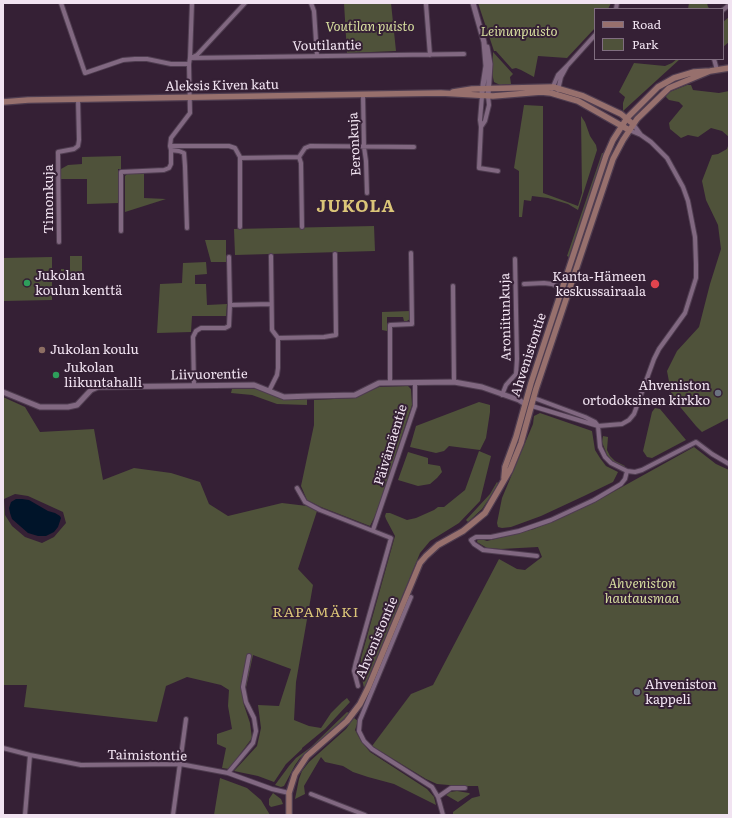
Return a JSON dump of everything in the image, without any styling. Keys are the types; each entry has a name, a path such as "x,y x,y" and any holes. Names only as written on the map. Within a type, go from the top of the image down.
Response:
{"main road":[{"path":"710,71 729,68"},
{"name":"Ahvenistontie","path":"503,481 505,467 516,437 527,397 606,156 613,140 627,118 658,87 674,78 694,72 710,71"},
{"name":"Ahvenistontie","path":"289,815 289,793 295,774 307,756 347,721 360,704 420,564 438,545 463,531 485,513 510,470 521,443 534,398 613,159 629,130 669,88 710,71"},
{"name":"Aleksis Kiven katu","path":"3,102 28,100 441,93 483,89 556,87 583,96 621,114 634,124"},
{"name":"Aleksis Kiven katu","path":"441,93 482,96 534,92 554,94 578,101 629,130"},
{"path":"527,397 534,398"},
{"path":"525,404 532,406"}],"street":[{"path":"61,3 85,73 123,60 147,59 171,64 189,64"},
{"path":"121,231 121,172 164,170 169,168 171,164 171,138 190,113 191,98 189,64 192,3"},
{"path":"190,58 197,55 245,3"},
{"path":"311,3 314,11 317,56"},
{"path":"473,3 490,58 489,105 485,121 481,127"},
{"path":"426,4 430,55"},
{"path":"554,94 567,66 594,36"},
{"path":"484,39 486,59 480,120 480,168 498,171"},
{"name":"Voutilantie","path":"190,58 464,54"},
{"path":"714,60 717,70"},
{"name":"Eeronkuja","path":"363,95 367,193"},
{"name":"Timonkuja","path":"59,242 58,152 74,149 78,146 78,99"},
{"path":"634,124 641,135"},
{"path":"532,406 598,426 622,424 629,420 634,414 654,359 667,337 685,312 696,278 695,236 690,208 683,187 667,158 661,151 641,135 629,130"},
{"path":"170,148 229,146 235,148 240,158 240,227"},
{"path":"298,157 305,148 310,146 414,147"},
{"path":"170,148 184,153 186,166 187,228"},
{"path":"240,158 298,157"},
{"path":"298,157 301,164 302,227"},
{"path":"390,383 390,325 412,324 411,253"},
{"path":"278,338 324,337 336,335 334,254"},
{"path":"269,391 277,375 278,338 272,330 272,256"},
{"path":"194,386 193,337 196,331 201,328 225,328 228,326 230,306 229,257"},
{"name":"Aroniitunkuja","path":"502,395 506,384 516,374 515,259"},
{"path":"524,284 552,284 569,292"},
{"path":"453,286 454,382"},
{"path":"230,306 271,304"},
{"name":"Liivuorentie","path":"3,392 40,407 68,407 77,405 91,390 98,387 254,385 284,397 352,396 376,384 454,382 477,386 519,400 525,404"},
{"name":"Päivämäentie","path":"373,530 414,406 415,383"},
{"path":"519,400 527,397"},
{"path":"534,398 596,422 598,426 600,447 606,457 612,463 627,471 635,472 642,470 696,442 729,464"},
{"path":"537,556 483,550 471,540 476,537 491,537 519,532 551,520 594,500 621,484 625,479 627,471"},
{"path":"297,488 305,502 320,510 391,538 356,662 354,671 358,686"},
{"path":"411,597 360,720 359,728 364,741 372,749 432,787 438,797 443,815"},
{"path":"228,773 253,742 256,731 254,718 246,702 243,687 249,656"},
{"path":"173,815 186,719"},
{"name":"Taimistontie","path":"3,748 81,765 180,764 228,773 272,789 289,793"},
{"path":"25,815 30,755"},
{"path":"438,797 451,788 465,788"},
{"path":"311,794 365,815"}],"green space":[{"name":"Voutilan puisto","path":"344,3 391,3 396,51 347,53"},
{"name":"Leinunpuisto","path":"478,3 611,3 608,8 594,8 594,29 567,58 538,56 534,77 516,68 512,69 496,51 494,51"},
{"path":"689,3 707,3 709,8 688,8"},
{"path":"729,17 729,42 724,46 724,21"},
{"path":"493,52 513,74 510,77 511,84 500,85 494,82 492,73"},
{"path":"676,60 679,60 623,111 625,97 619,92 634,63 665,66"},
{"path":"687,85 691,85 693,90 719,93 729,91 729,137 722,131 711,128 698,137 688,135 681,138 670,129 669,123 683,106 679,102 669,100 666,97 667,93"},
{"path":"524,105 543,106 543,193 578,206 582,193 581,116 585,122 597,150 578,210 568,204 548,198 532,196 531,201 524,200 522,217 519,217 519,171 514,168"},
{"path":"729,143 729,418 702,432 676,402 671,392 667,371 677,351 699,327 721,249 718,225 706,200 702,181 712,155 718,154 727,149"},
{"path":"602,153 604,153 569,257 567,256"},
{"path":"121,156 121,169 118,169 119,203 87,204 87,179 61,179 61,169 68,165 82,164 82,157"},
{"path":"144,173 144,198 166,199 125,212 125,176 127,174"},
{"path":"374,226 375,251 235,255 234,229"},
{"path":"205,240 226,240 226,262 211,262"},
{"path":"70,256 82,256 82,280 61,280 61,269 70,269"},
{"name":"Jukolan koulun kenttä","path":"52,257 52,300 3,301 3,258"},
{"path":"206,262 207,274 195,275 195,284 206,284 207,305 227,304 226,316 192,316 191,332 157,333 160,284 182,283 183,263"},
{"path":"410,311 410,319 407,321 404,321 403,317 387,317 387,331 382,330 382,312"},
{"path":"408,386 411,389 412,405 376,514 370,526 307,500 301,486 314,425 314,400 355,398 379,387"},
{"path":"232,389 256,389 283,399 307,399 307,405 277,404 252,395 231,393"},
{"path":"3,397 25,407 40,432 94,429 103,480 134,468 171,473 200,482 209,504 228,516 282,503 307,506 317,511 298,569 313,585 296,682 294,720 309,726 321,728 331,713 342,702 347,698 350,702 325,729 302,748 286,764 274,782 258,776 234,771 257,746 261,728 258,705 279,706 291,669 253,655 243,702 250,723 252,738 229,769 222,768 226,748 217,744 217,734 232,729 228,706 229,690 221,685 187,677 166,686 157,722 24,707 27,685 3,685","holes":["15,494 28,496 63,512 66,523 54,537 42,543 25,537 12,526 5,515 4,499"]},
{"path":"479,402 490,405 486,438 480,450 449,446 444,451 436,453 410,447 416,426"},
{"path":"655,408 660,409 686,440 652,458 647,457 643,451 652,412"},
{"path":"540,413 592,431 595,450 600,458 606,466 618,472 613,482 541,516 511,527 498,527 497,523 502,498 533,424 534,416"},
{"path":"603,436 608,437 607,450 610,456 615,461 625,466 624,468 615,464 607,455 602,442"},
{"name":"Ahveniston hautausmaa","path":"694,447 716,464 729,470 729,815 453,815 453,812 472,798 480,796 478,786 437,784 426,779 372,746 411,694 433,685 499,559 517,569 525,570 542,557 538,547 501,549 487,548 477,542 478,538 487,541 534,529 595,502"},
{"path":"479,451 491,456 480,501 459,523 430,541 420,553 364,688 360,669 361,658 395,536 386,519 386,513 390,513 407,520 416,518 438,507 444,507 465,490"},
{"path":"408,452 428,458 428,464 440,466 442,472 430,484 418,486 398,480"},
{"path":"497,482 498,483 494,491 482,509 468,522 466,520 490,494"},
{"path":"347,712 349,713 339,724 300,758 284,786 281,787 275,785 296,758 311,747"},
{"path":"354,718 358,721 355,730 361,741 370,752 427,789 434,797 436,805 394,784 353,772 343,766 325,762 321,757 304,786 305,794 295,799 302,771 309,762 346,729"},
{"path":"220,778 247,788 261,800 270,815 214,815"},
{"path":"457,791 470,794 458,802 446,795 450,792"},
{"path":"273,793 281,799 283,804 271,807 269,805 269,799"}],"water":[{"path":"16,499 29,500 60,516 61,518 58,527 54,532 46,536 38,536 28,533 12,519 9,508 11,502"}],"place":[{"name":"Jukolan koulun kenttä","path":"27,283"},
{"name":"Kanta-Hämeen keskussairaala","path":"655,284"},
{"name":"Jukolan koulu","path":"42,350"},
{"name":"Jukolan liikuntahalli","path":"56,375"},
{"name":"Ahveniston ortodoksinen kirkko","path":"718,393"},
{"name":"Ahveniston kappeli","path":"637,692"}],"district":[{"name":"JUKOLA","path":"356,207"},
{"name":"RAPAMÄKI","path":"316,613"}]}
